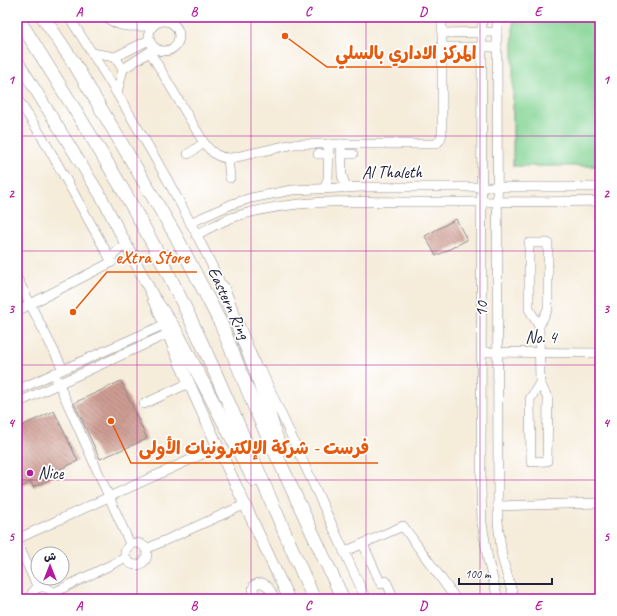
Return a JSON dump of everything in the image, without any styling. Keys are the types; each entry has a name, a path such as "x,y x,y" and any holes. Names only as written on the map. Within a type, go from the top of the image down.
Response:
{"highway":[{"name":"Eastern Ring","path":"43,17 74,63 176,236 221,324 257,412 342,599"},
{"path":"17,18 114,174 154,246 221,384 314,599"},
{"path":"222,286 256,371 293,492"},
{"path":"154,299 248,469 280,522"}],"main road":[{"path":"17,60 102,198 154,299"},
{"path":"169,328 189,383 244,505 289,599"}],"street":[{"path":"107,17 111,21 120,25 152,26 165,20 174,24 179,33 177,43 170,50 152,50 123,69 117,93"},
{"path":"152,26 148,35 152,50 204,144 218,157 228,158 287,145 434,144 440,140 442,134 442,17"},
{"name":"10","path":"482,17 482,523 488,560 498,599"},
{"name":"10","path":"497,17 498,506 502,557 514,599"},
{"name":"Eastern Ring","path":"71,18 153,153 222,286 366,599"},
{"path":"442,33 497,32"},
{"path":"92,53 115,57 149,40"},
{"path":"442,47 497,47"},
{"path":"115,57 123,69"},
{"path":"17,98 44,140 112,262 17,311"},
{"path":"188,154 204,144"},
{"path":"324,189 328,180 328,144"},
{"path":"340,144 342,175 346,188"},
{"path":"318,154 328,154"},
{"path":"341,154 353,154"},
{"path":"228,158 230,178"},
{"name":"Al Thaleth","path":"190,223 213,211 251,198 292,190 346,188 600,187"},
{"name":"Al Thaleth","path":"196,235 218,223 237,216 276,207 323,201 600,201"},
{"path":"539,326 529,309 529,243 548,243 548,309 539,326 540,383 548,399 547,461 530,462 530,399 540,383"},
{"path":"110,258 125,244"},
{"path":"17,278 31,304 58,371 59,384 130,544"},
{"path":"17,390 58,371 169,328"},
{"path":"17,403 59,384 169,328"},
{"name":"No. 4","path":"482,352 600,353"},
{"path":"144,404 189,383"},
{"path":"17,539 218,447"},
{"path":"498,506 600,503"},
{"path":"146,549 244,505"},
{"path":"344,552 403,526 456,599"},
{"path":"17,542 38,588"},
{"path":"133,542 139,542 146,549 148,551 148,557 139,565 133,565 125,558 125,551 133,542"},
{"path":"363,544 381,584 386,581 394,599"},
{"path":"31,599 31,595 34,590 38,588 46,587 51,590 53,596 125,558"},
{"path":"256,599 253,590 254,585 260,583 265,584 270,589 274,599"}],"green space":[{"path":"513,17 600,17 600,166 513,166"}],"building":[{"path":"456,219 467,240 436,256 425,236"},
{"path":"121,381 147,439 100,459 74,403"},
{"path":"54,411 78,461 49,474 51,479 33,487 31,482 17,489 17,428"}],"place":[{"name":"المركز الاداري بالسلي","path":"285,36"},
{"name":"eXtra Store","path":"73,312"},
{"name":"فرست - شركة الإلكترونيات الأولى","path":"111,421"},
{"name":"Nice","path":"30,473"}]}
